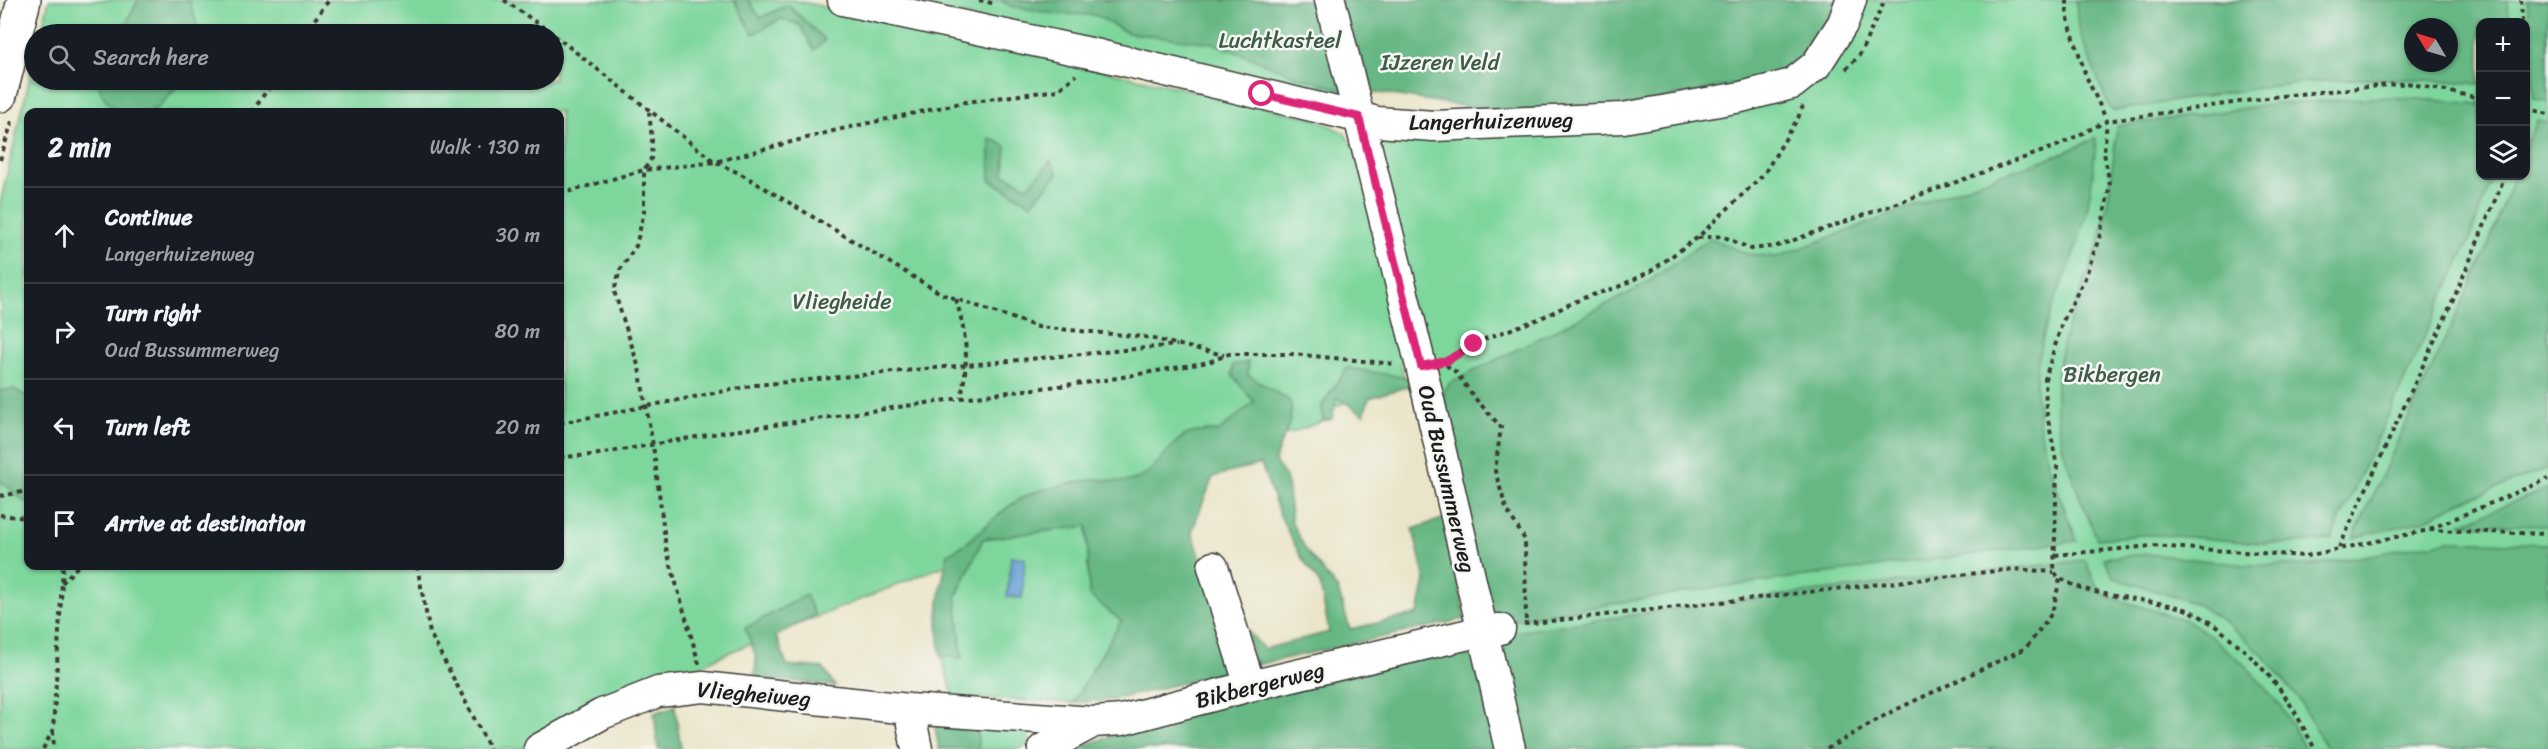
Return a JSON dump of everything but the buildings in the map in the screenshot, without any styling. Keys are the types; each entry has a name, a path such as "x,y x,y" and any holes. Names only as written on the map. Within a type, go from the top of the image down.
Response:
{"main road":[{"path":"0,94 24,0"}],"street":[{"name":"Langerhuizenweg","path":"843,0 1099,55 1378,122 1434,126 1623,118 1741,97 1792,84 1816,65 1843,23 1851,0"},
{"name":"Oud Bussummerweg","path":"1330,0 1421,366 1503,628 1510,749"},
{"path":"1213,567 1250,686"},
{"name":"Bikbergerweg","path":"1042,749 1094,722 1122,720 1250,686 1503,628"},
{"name":"Vliegheiweg","path":"539,749 602,714 658,692 703,687 909,709 1094,722"},
{"path":"909,709 918,749"}],"path":[{"path":"311,24 329,0"},
{"path":"504,0 538,24"},
{"path":"2067,0 2067,16 2086,76 2106,121 2104,153 2110,184 2100,235 2085,278 2062,323 2045,379 2046,409 2057,466 2054,572 2060,579 2079,586 2189,611 2217,629 2252,658 2287,700 2315,749"},
{"path":"2521,0 2522,18"},
{"path":"564,44 715,162 741,174 942,294 1038,327 1145,337 1224,355 1292,354 1421,366"},
{"path":"564,193 644,170 715,162 837,130 966,102 1058,90 1099,55"},
{"path":"1697,238 1722,236 1751,249 1777,246 2057,146 2106,121 2281,96 2407,83 2476,97"},
{"path":"255,108 267,90"},
{"path":"1804,103 1798,118 1764,174 1697,238 1651,270 1618,287 1583,298 1541,318 1474,344 1447,361 1441,362 1456,372 1473,396 1501,427 1496,471 1506,508 1525,540 1503,628 2014,569 2054,572"},
{"path":"2530,109 2548,114"},
{"path":"649,111 652,139 651,159 644,170 644,212 636,246 620,270 614,291 639,368 666,548 703,687"},
{"path":"2339,549 2455,296 2503,180"},
{"path":"956,299 966,333 967,366 961,398"},
{"path":"564,422 756,385 1181,345"},
{"path":"564,457 961,398 1099,381 1209,362 1224,355"},
{"path":"2055,555 2140,546 2306,556 2429,530 2548,479"},
{"path":"0,496 24,492"},
{"path":"0,515 24,518"},
{"path":"2429,530 2548,534"},
{"path":"54,749 53,730 63,570"},
{"path":"62,583 74,570"},
{"path":"418,570 430,633 490,749"},
{"path":"1827,749 1888,713 2026,648 2052,613 2060,579"},
{"path":"43,749 53,730"}],"green space":[{"name":"Vliegheide","path":"49,0 794,0 1317,119 1344,133 1358,153 1403,353 1401,366 1404,376 1322,413 1323,421 1283,436 1286,431 1030,533 1087,526 1089,595 1122,621 1073,703 954,697 941,656 962,658 956,597 976,553 725,654 571,722 522,749 0,749 0,204 27,90 564,90 564,24 43,24"},
{"path":"138,0 189,0 197,24 125,24"},
{"path":"734,0 749,0 760,18 788,5 825,40 814,50 800,25 781,19 753,34"},
{"name":"Luchtkasteel","path":"897,0 1319,0 1343,90 1336,100"},
{"name":"Luchtkasteel","path":"1001,0 1321,0 1343,90 1296,76 1213,43 1128,33 1095,15 1056,14 1010,6"},
{"name":"IJzeren Veld","path":"1337,0 1842,0 1798,70 1613,109 1496,111 1367,91"},
{"name":"Bikbergen","path":"1864,0 2548,0 2548,749 1498,749 1378,141"},
{"path":"2076,0 2508,0 2509,18 2476,18 2476,84 2426,80 2347,80 2229,92 2112,111 2078,28"},
{"path":"2527,0 2548,0 2548,102 2534,98"},
{"path":"100,90 174,90 157,108 115,108"},
{"path":"2393,97 2476,104 2476,180 2491,180 2467,245 2331,539 2262,543 2135,535 2097,539 2065,456 2058,422 2056,380 2064,337 2101,234 2109,194 2117,126 2275,104"},
{"path":"2537,120 2548,123 2548,468 2459,503 2422,521 2353,538 2485,253 2512,180 2530,180 2530,136"},
{"path":"990,138 1006,146 1004,174 1028,187 1051,161 1058,174 1031,204 990,180"},
{"path":"2096,138 2091,186 2084,222 2046,325 2036,382 2043,444 2077,541 1698,590 1501,622 1488,620 1449,440 1444,391 1450,383 1641,287 1710,238 1747,254 1777,257 1976,183 2059,155"},
{"path":"1248,362 1248,375 1290,401 1291,417 1275,462 1286,477 1292,523 1306,550 1338,590 1350,629 1418,614 1425,580 1413,529 1448,517 1465,619 1255,665 1246,629 1264,649 1329,632 1320,584 1300,555 1280,516 1261,464 1213,477 1192,531 1237,670 1112,700 1073,703 1121,621 1089,595 1087,526 983,539 956,597 962,658 941,656 938,629 939,605 948,554 971,539 1003,511 1025,496 1092,479 1124,481 1135,479 1147,473 1187,434 1219,431 1254,402 1232,375 1233,365"},
{"path":"1347,368 1410,378 1410,386 1369,398 1364,415 1337,397 1332,419 1323,421 1322,405"},
{"path":"13,389 24,394 24,501 0,480 0,391"},
{"path":"2548,488 2548,526 2460,524"},
{"path":"2449,541 2548,544 2548,749 2327,749 2297,697 2261,653 2225,622 2197,604 2114,578 2104,558 2148,554 2246,565 2314,565"},
{"path":"2085,560 2099,591 2109,597 2189,621 2247,667 2282,708 2305,749 1520,749 1493,640 1508,633 1702,605"},
{"path":"806,595 815,615 776,636 787,665 823,668 835,686 755,680 756,657 745,628"},
{"path":"1474,649 1497,749 1074,749 1156,720 1305,680"},
{"path":"675,706 681,749 658,749 654,713"},
{"path":"935,727 977,727 978,749 939,749"},
{"path":"977,727 1029,729 1029,744 1019,749 978,749"}],"water":[{"path":"1011,556 1025,558 1022,598 1007,597"}],"route":[{"path":"1262,94 1359,117 1421,366 1447,361 1474,344"}]}
